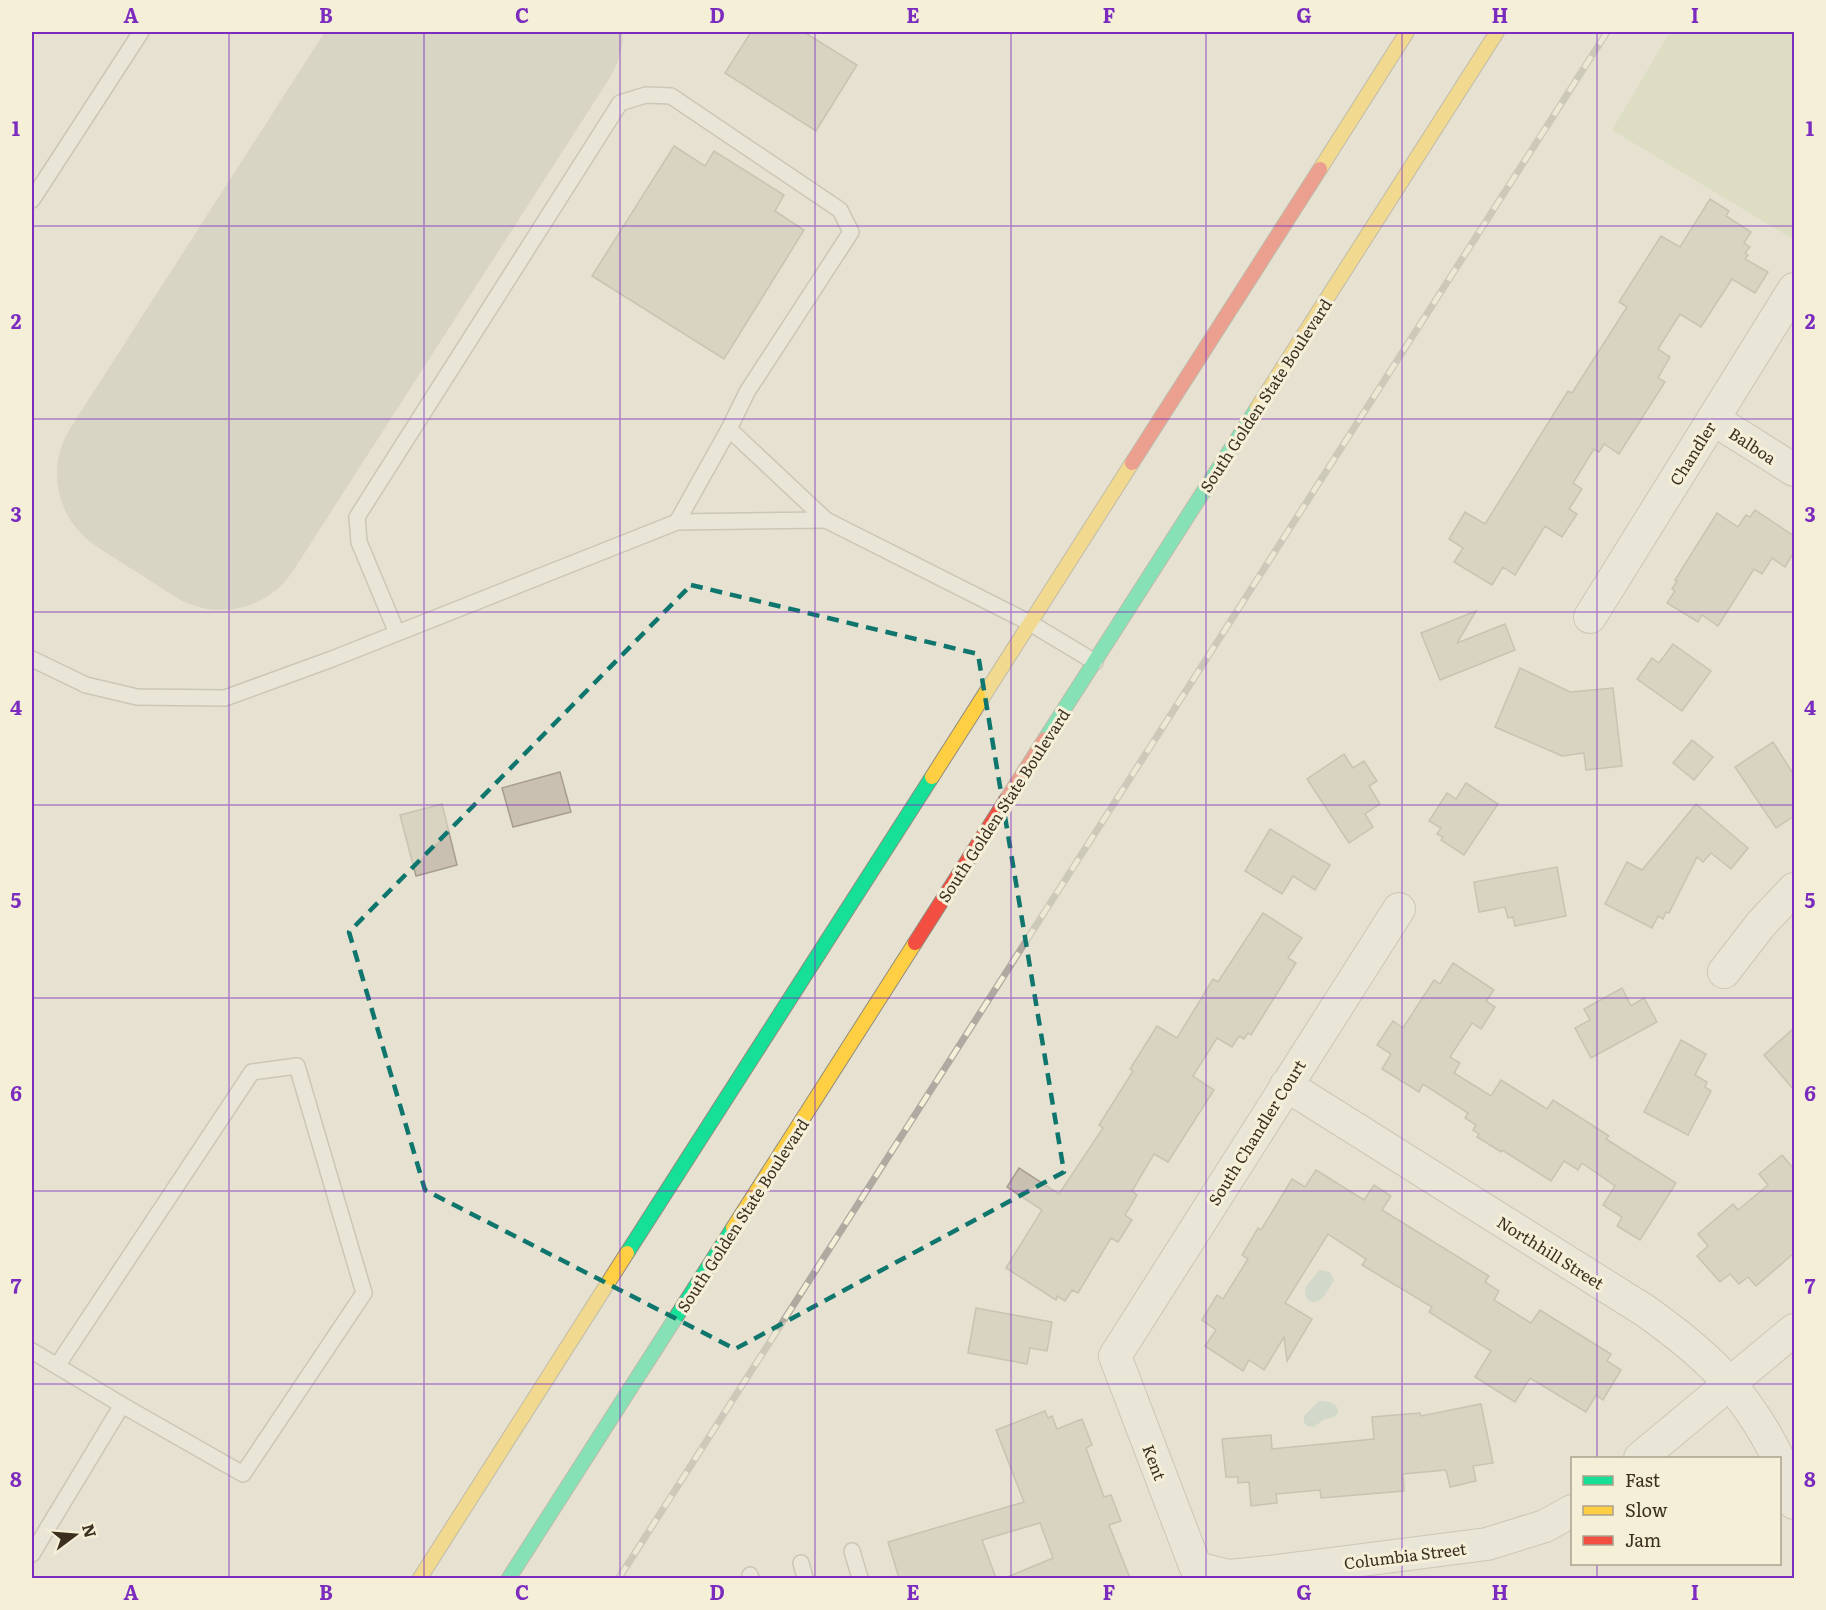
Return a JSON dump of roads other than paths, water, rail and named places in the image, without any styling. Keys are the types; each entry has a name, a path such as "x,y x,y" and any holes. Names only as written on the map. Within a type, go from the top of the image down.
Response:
{"main road":[{"path":"420,1578 1407,32"},
{"name":"South Golden State Boulevard","path":"509,1578 1497,32"}],"street":[{"name":"Chandler","path":"1590,617 1794,289"},
{"name":"Balboa","path":"1713,419 1794,470"},
{"path":"1724,972 1761,924 1794,889"},
{"name":"South Chandler Court","path":"1115,1356 1399,909"},
{"name":"Northhill Street","path":"1286,1085 1644,1310 1690,1343 1732,1384 1760,1424 1777,1457"},
{"path":"1641,1457 1732,1384 1794,1330"},
{"name":"Kent","path":"1115,1356 1196,1568"},
{"name":"Northhill Street","path":"1781,1466 1794,1503"},
{"name":"Columbia Street","path":"1196,1568 1228,1576 1487,1544 1545,1526 1571,1512"}],"lane":[{"path":"32,200 141,32"},
{"path":"397,633 359,542 357,517 620,103 646,95 671,96 840,210 851,232 747,392 677,522"},
{"path":"729,429 826,520 1030,623 1095,662"},
{"path":"32,658 86,685 137,697 225,698 397,633 677,522 826,520"},
{"path":"32,1351 57,1366 122,1405 243,1474 364,1293 297,1066 252,1072 57,1366"},
{"path":"32,1554 122,1405"},
{"path":"852,1551 860,1578"},
{"path":"801,1563 805,1578"}],"railway":[{"path":"619,1578 1607,32"}]}
